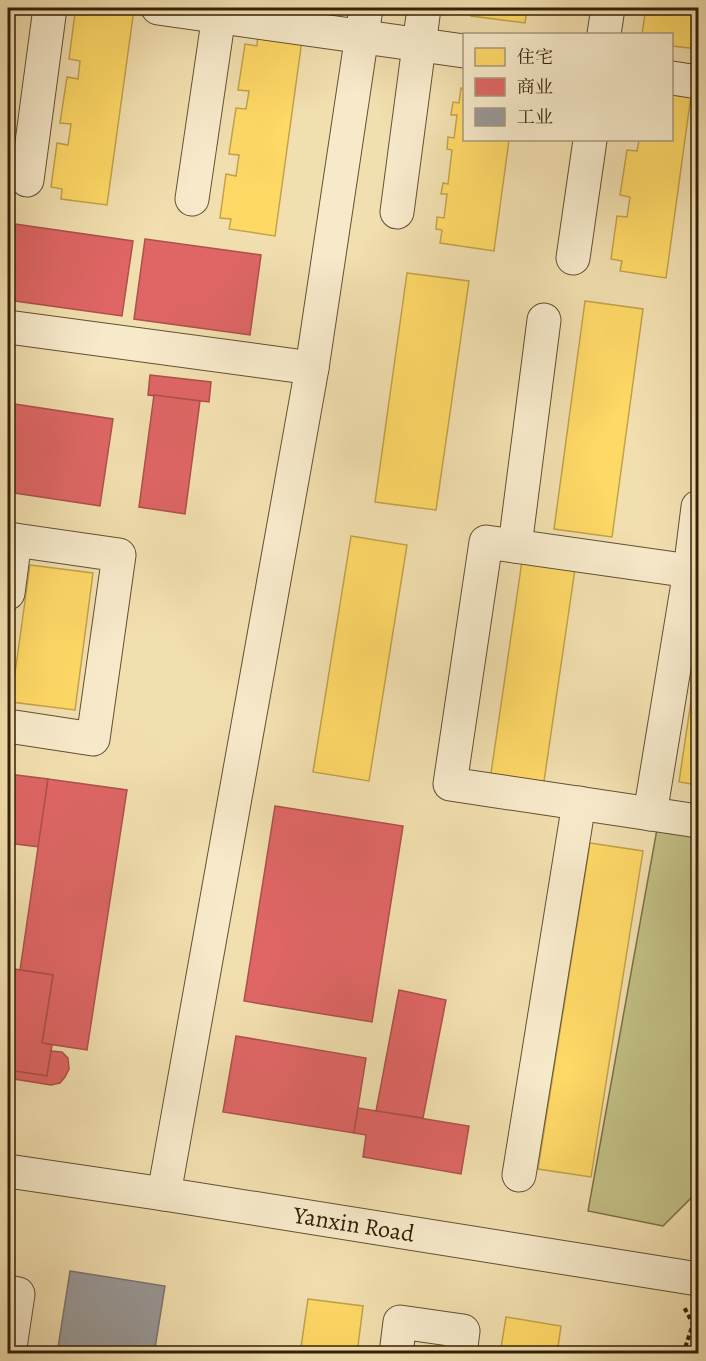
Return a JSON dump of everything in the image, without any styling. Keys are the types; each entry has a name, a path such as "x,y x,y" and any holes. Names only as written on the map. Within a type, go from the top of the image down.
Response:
{"street":[{"path":"27,180 50,8"},
{"path":"158,8 364,22 420,45 463,51"},
{"path":"397,212 424,8"},
{"path":"604,33 608,8"},
{"path":"192,199 219,12"},
{"path":"164,1194 312,368 364,22"},
{"path":"673,78 699,82"},
{"path":"573,258 590,141"},
{"path":"515,546 544,320"},
{"path":"8,327 312,368"},
{"path":"650,814 699,507"},
{"path":"8,593 11,539 119,555 93,739 8,726"},
{"path":"690,571 486,542 450,784 699,821"},
{"path":"519,1174 579,803"},
{"name":"Yanxin Road","path":"8,1171 164,1194 690,1291"},
{"path":"8,1292 18,1294 9,1353"},
{"path":"396,1353 400,1322 463,1331 460,1353"}],"path":[{"path":"692,1239 699,1234"},
{"path":"683,1353 693,1324 690,1291"}],"shaded area":[{"path":"657,829 698,834 698,1178 694,1195 663,1226 588,1211"}],"building: 住宅":[{"path":"89,8 134,9 107,205 61,199 62,189 51,187 57,143 68,145 71,124 60,123 67,77 78,79 80,61 69,59 75,13 88,15"},
{"path":"473,8 527,8 525,23 471,16"},
{"path":"646,8 698,8 698,49 673,46 673,33 642,33"},
{"path":"258,33 302,40 275,236 229,229 231,219 220,218 226,174 236,176 239,155 229,154 236,108 246,109 249,91 238,90 245,44 257,46"},
{"path":"673,78 693,81 666,278 620,271 622,261 611,259 617,216 627,217 630,197 620,195 627,150 637,151 639,141 673,141"},
{"path":"461,88 463,89 463,141 509,141 494,251 440,243 442,230 436,229 437,217 444,218 447,194 441,194 443,183 448,184 452,150 447,149 448,137 454,138 457,115 451,115 453,102 459,103"},
{"path":"407,273 469,281 436,510 375,502"},
{"path":"585,301 643,309 612,537 554,529"},
{"path":"351,536 407,545 369,781 313,772"},
{"path":"522,561 575,569 543,788 490,780"},
{"path":"30,565 93,573 75,710 11,702"},
{"path":"698,654 698,785 679,782"},
{"path":"590,843 643,851 591,1177 538,1169"},
{"path":"308,1299 363,1306 357,1354 300,1354"},
{"path":"506,1317 561,1326 557,1354 500,1354"}],"building: 商业":[{"path":"8,223 133,241 122,316 8,300"},
{"path":"145,239 261,255 250,335 134,319"},
{"path":"150,375 211,382 209,402 148,395"},
{"path":"154,395 200,401 185,514 139,507"},
{"path":"8,403 113,419 100,506 8,492"},
{"path":"8,774 48,779 39,847 8,843"},
{"path":"48,779 127,790 87,1050 42,1043 53,975 20,970"},
{"path":"275,806 403,826 372,1022 244,1001"},
{"path":"8,968 53,975 42,1043 52,1045 47,1076 8,1070"},
{"path":"399,990 446,1000 423,1118 376,1111"},
{"path":"236,1036 366,1058 354,1133 223,1112"},
{"path":"51,1051 62,1052 68,1058 69,1069 60,1083 51,1085 8,1078 8,1070 47,1076"},
{"path":"358,1108 469,1126 461,1174 363,1157 366,1135 354,1133"}],"building: 工业":[{"path":"70,1271 165,1286 154,1354 57,1354"}]}
